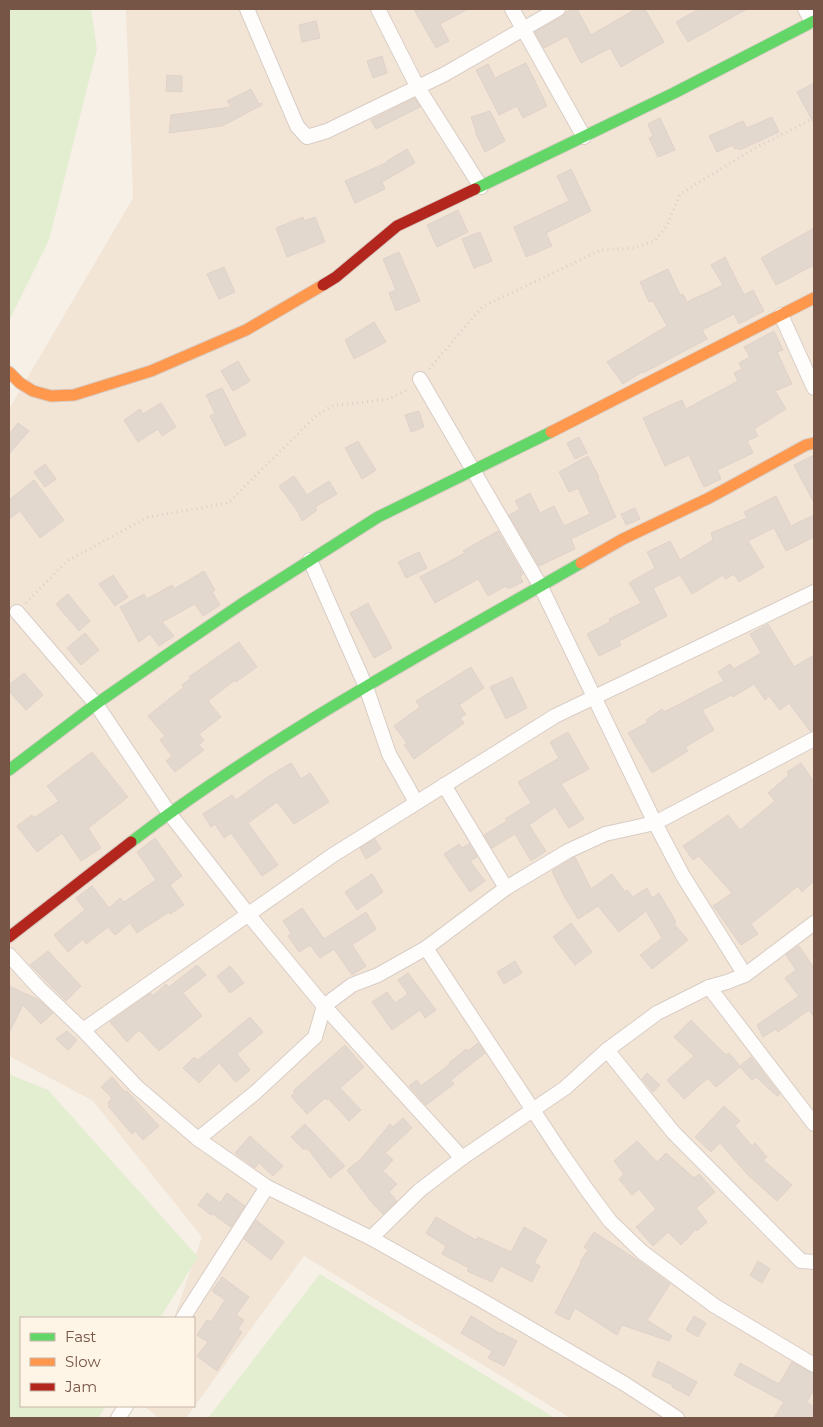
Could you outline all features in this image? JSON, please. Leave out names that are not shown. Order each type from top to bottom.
[{"type":"street","points":[[247,9],[297,126],[307,137],[327,132],[444,74],[558,9]]},
{"type":"street","points":[[378,9],[417,86],[481,187]]},
{"type":"street","points":[[512,9],[584,137]]},
{"type":"street","points":[[9,372],[20,383],[33,391],[51,396],[74,395],[151,371],[246,330],[336,277],[397,226],[674,93],[813,22],[805,9]]},
{"type":"street","points":[[9,770],[96,704],[243,603],[378,517],[594,411],[814,298]]},
{"type":"street","points":[[781,315],[814,388]]},
{"type":"street","points":[[420,379],[541,587],[655,823],[683,876],[745,975]]},
{"type":"street","points":[[9,937],[169,813],[255,755],[366,687],[623,539],[709,498],[806,445],[814,443]]},
{"type":"street","points":[[310,560],[366,687],[389,754],[416,802]]},
{"type":"street","points":[[83,1030],[333,855],[555,716],[814,592]]},
{"type":"street","points":[[18,612],[96,704],[169,813],[248,914],[324,1006],[462,1158]]},
{"type":"street","points":[[198,1139],[256,1092],[315,1037],[324,1006],[352,985],[378,975],[426,948],[506,888],[568,852],[605,834],[655,823],[814,739]]},
{"type":"street","points":[[444,785],[506,888]]},
{"type":"street","points":[[371,1238],[420,1190],[462,1158],[565,1088],[607,1050],[657,1013],[709,987],[745,975],[814,923]]},
{"type":"street","points":[[426,948],[533,1110],[610,1221],[642,1252],[715,1306],[814,1366]]},
{"type":"street","points":[[9,955],[137,1087],[198,1139],[267,1187],[371,1238],[483,1301],[617,1379],[677,1418]]},
{"type":"street","points":[[709,987],[814,1124]]},
{"type":"street","points":[[607,1050],[673,1132],[801,1261],[814,1262]]},
{"type":"street","points":[[184,1317],[267,1187]]},
{"type":"street","points":[[118,1418],[125,1407]]},
{"type":"shaded area","points":[[126,9],[814,9],[814,1418],[570,1418],[304,1256],[195,1406],[195,1317],[174,1317],[202,1237],[93,1101],[9,1056],[9,409],[133,198]]},
{"type":"shaded area","points":[[145,1407],[194,1407],[186,1418],[159,1418]]},
{"type":"green space","points":[[9,9],[91,9],[97,49],[49,240],[9,321]]},
{"type":"green space","points":[[9,1074],[48,1090],[198,1257],[161,1317],[20,1317],[20,1407],[105,1407],[98,1418],[9,1418]]},
{"type":"green space","points":[[320,1274],[555,1418],[208,1418]]},
{"type":"building","points":[[414,9],[468,9],[440,24],[449,41],[436,48]]},
{"type":"building","points":[[570,9],[577,9],[591,35],[636,9],[645,9],[664,42],[621,67],[610,48],[581,63],[567,36],[544,48],[535,32],[562,17]]},
{"type":"building","points":[[699,9],[747,9],[688,42],[676,22]]},
{"type":"building","points":[[316,21],[320,38],[302,42],[299,25]]},
{"type":"building","points":[[382,56],[387,73],[373,78],[367,61]]},
{"type":"building","points":[[526,63],[547,106],[523,118],[517,106],[499,115],[476,70],[488,64],[495,78]]},
{"type":"building","points":[[167,75],[182,76],[182,92],[166,91]]},
{"type":"building","points":[[814,83],[814,124],[797,92]]},
{"type":"building","points":[[251,89],[259,104],[262,103],[262,105],[222,126],[169,133],[171,115],[231,107],[227,101]]},
{"type":"building","points":[[415,98],[420,107],[376,129],[371,120]]},
{"type":"building","points":[[490,111],[505,141],[485,152],[475,132],[471,117]]},
{"type":"building","points":[[772,117],[779,132],[740,150],[739,148],[735,149],[733,145],[717,152],[709,136],[743,121],[747,128]]},
{"type":"building","points":[[660,118],[675,150],[658,157],[649,138],[653,136],[648,124]]},
{"type":"building","points":[[407,149],[415,163],[382,182],[385,189],[355,203],[345,181],[388,162]]},
{"type":"building","points":[[571,169],[591,211],[546,233],[552,246],[526,257],[514,227],[569,201],[557,176]]},
{"type":"building","points":[[458,210],[468,232],[437,247],[427,225]]},
{"type":"building","points":[[303,217],[304,221],[315,217],[325,242],[287,257],[276,228]]},
{"type":"building","points":[[814,228],[814,265],[776,285],[761,258]]},
{"type":"building","points":[[480,232],[492,261],[474,268],[462,239]]},
{"type":"building","points":[[399,252],[420,301],[396,311],[389,293],[396,290],[383,259]]},
{"type":"building","points":[[725,257],[744,295],[753,290],[764,311],[739,324],[734,314],[702,330],[707,339],[642,372],[623,384],[607,362],[667,326],[653,301],[649,302],[640,282],[668,269],[680,295],[683,294],[687,302],[723,285],[711,265]]},
{"type":"building","points":[[224,267],[235,292],[219,299],[207,274]]},
{"type":"building","points":[[374,322],[386,342],[354,359],[345,340]]},
{"type":"building","points":[[774,331],[783,350],[777,352],[792,384],[775,391],[786,409],[754,429],[758,436],[747,441],[753,453],[717,470],[721,479],[704,487],[689,455],[665,466],[643,418],[682,400],[686,409],[738,381],[734,373],[742,369],[739,363],[750,357],[744,347]]},
{"type":"building","points":[[238,361],[250,381],[233,391],[221,371]]},
{"type":"building","points":[[222,388],[246,435],[225,446],[210,416],[215,413],[206,395]]},
{"type":"building","points":[[161,403],[176,427],[162,436],[158,429],[138,442],[124,420],[140,409],[143,414]]},
{"type":"building","points":[[419,411],[424,427],[411,432],[405,415]]},
{"type":"building","points":[[18,423],[29,431],[9,454],[9,434]]},
{"type":"building","points":[[579,437],[587,453],[575,459],[567,443]]},
{"type":"building","points":[[358,441],[376,470],[362,479],[345,448]]},
{"type":"building","points":[[814,455],[814,503],[794,465]]},
{"type":"building","points":[[588,456],[616,517],[571,539],[575,549],[539,566],[509,515],[520,509],[515,501],[530,493],[540,513],[554,506],[564,526],[590,514],[578,488],[569,492],[559,472]]},
{"type":"building","points":[[45,464],[56,479],[45,487],[34,472]]},
{"type":"building","points":[[294,476],[307,495],[329,481],[337,494],[315,507],[317,510],[302,521],[298,512],[279,486]]},
{"type":"building","points":[[34,480],[64,520],[40,538],[20,511],[9,519],[9,500]]},
{"type":"building","points":[[776,496],[791,526],[814,515],[814,537],[786,551],[774,528],[748,541],[764,567],[739,582],[734,574],[725,579],[723,575],[692,594],[680,575],[653,588],[667,616],[619,641],[621,645],[599,656],[587,634],[610,622],[609,619],[641,603],[629,583],[655,568],[647,552],[670,541],[680,560],[713,540],[711,533],[747,518],[744,512]]},
{"type":"building","points":[[635,508],[640,519],[626,525],[621,514]]},
{"type":"building","points":[[498,531],[523,574],[520,576],[523,582],[508,589],[506,586],[488,596],[478,579],[435,603],[420,577],[465,553],[463,551]]},
{"type":"building","points":[[419,552],[427,568],[406,578],[398,562]]},
{"type":"building","points":[[204,571],[215,590],[212,592],[220,605],[203,616],[195,604],[162,622],[174,636],[159,646],[150,634],[139,642],[120,607],[144,594],[147,599],[172,585],[174,589]]},
{"type":"building","points":[[113,575],[128,597],[115,606],[99,584]]},
{"type":"building","points":[[68,594],[90,621],[79,631],[56,604]]},
{"type":"building","points":[[368,603],[392,648],[374,658],[350,613]]},
{"type":"building","points":[[768,624],[794,667],[814,655],[814,730],[810,731],[789,703],[780,710],[769,696],[765,700],[754,684],[733,697],[732,695],[702,710],[714,730],[685,747],[688,751],[652,773],[628,733],[648,722],[646,720],[662,709],[664,712],[724,681],[718,672],[730,664],[734,669],[761,653],[750,634]]},
{"type":"building","points":[[85,633],[99,650],[81,665],[67,648]]},
{"type":"building","points":[[239,642],[257,667],[236,682],[235,680],[208,701],[221,717],[199,734],[204,740],[199,745],[204,750],[175,772],[166,761],[172,756],[160,740],[165,736],[148,716],[184,687],[182,685],[191,678],[189,677]]},
{"type":"building","points":[[471,667],[484,688],[459,705],[466,714],[460,718],[464,723],[414,759],[404,745],[407,743],[394,726],[420,707],[416,701]]},
{"type":"building","points":[[24,673],[43,695],[26,710],[9,691],[9,685]]},
{"type":"building","points":[[512,677],[527,708],[506,719],[490,687]]},
{"type":"building","points":[[568,732],[589,769],[561,784],[584,819],[569,828],[555,807],[529,825],[546,851],[531,861],[515,834],[492,848],[484,835],[531,803],[518,782],[559,758],[550,742]]},
{"type":"building","points":[[92,752],[128,797],[88,828],[101,848],[81,861],[62,833],[37,852],[17,826],[32,815],[34,818],[59,801],[47,786]]},
{"type":"building","points":[[291,763],[301,779],[310,773],[329,802],[294,824],[277,802],[248,823],[278,865],[262,876],[231,833],[224,838],[215,824],[211,827],[203,814],[232,795],[236,800]]},
{"type":"building","points":[[801,763],[814,782],[814,881],[802,892],[798,886],[751,924],[758,934],[741,945],[713,906],[732,893],[699,856],[693,860],[683,846],[728,815],[740,830],[775,801],[768,793],[789,775],[787,772]]},
{"type":"building","points":[[155,838],[182,876],[170,885],[184,905],[170,914],[169,912],[137,933],[130,923],[115,935],[108,927],[86,944],[83,939],[68,952],[54,935],[85,910],[76,898],[92,886],[109,908],[120,898],[124,902],[156,880],[137,852]]},
{"type":"building","points":[[375,839],[381,849],[366,859],[360,848]]},
{"type":"building","points":[[459,844],[462,848],[469,844],[477,857],[470,861],[485,881],[470,892],[444,854]]},
{"type":"building","points":[[575,857],[591,889],[612,874],[625,892],[627,890],[633,897],[647,888],[652,898],[659,893],[676,922],[674,924],[688,940],[652,969],[640,955],[662,938],[646,911],[619,932],[598,906],[578,919],[552,871]]},
{"type":"building","points":[[372,874],[383,892],[357,910],[345,892]]},
{"type":"building","points":[[302,908],[324,939],[366,912],[376,929],[352,945],[366,966],[352,975],[334,949],[320,958],[310,945],[299,952],[288,936],[291,933],[283,921]]},
{"type":"building","points":[[571,923],[592,952],[575,965],[553,937]]},
{"type":"building","points":[[799,946],[814,968],[814,1017],[809,1010],[778,1032],[776,1029],[763,1037],[757,1025],[799,996],[785,978],[796,970],[786,955]]},
{"type":"building","points":[[48,951],[81,986],[66,1001],[30,965]]},
{"type":"building","points":[[515,961],[522,973],[504,984],[497,972]]},
{"type":"building","points":[[197,965],[206,975],[183,993],[202,1016],[159,1051],[139,1030],[127,1042],[110,1022],[151,993],[153,996],[166,984],[169,987]]},
{"type":"building","points":[[230,966],[244,983],[230,993],[217,976]]},
{"type":"building","points":[[408,973],[436,1010],[425,1018],[420,1010],[392,1030],[372,1002],[387,992],[395,1003],[408,994],[398,980]]},
{"type":"building","points":[[9,986],[39,1000],[53,1013],[41,1024],[23,1005],[9,1033]]},
{"type":"building","points":[[250,1017],[263,1032],[237,1054],[250,1070],[236,1082],[219,1063],[199,1083],[183,1068],[194,1057],[198,1060]]},
{"type":"building","points":[[691,1020],[726,1055],[729,1053],[740,1066],[751,1057],[780,1094],[777,1096],[756,1077],[752,1080],[740,1067],[716,1087],[708,1078],[684,1099],[667,1080],[694,1056],[674,1037]]},
{"type":"building","points":[[67,1031],[77,1040],[68,1050],[56,1039]]},
{"type":"building","points":[[478,1043],[485,1053],[451,1080],[454,1084],[426,1105],[409,1086],[417,1080],[421,1086],[466,1049],[468,1051]]},
{"type":"building","points":[[345,1045],[364,1067],[340,1088],[361,1110],[349,1121],[328,1098],[327,1100],[325,1098],[307,1114],[291,1096],[295,1093],[293,1091]]},
{"type":"building","points":[[647,1073],[660,1085],[653,1092],[642,1079]]},
{"type":"building","points":[[112,1077],[159,1126],[143,1140],[135,1131],[132,1134],[108,1106],[112,1098],[101,1087]]},
{"type":"building","points":[[724,1106],[740,1121],[735,1126],[752,1146],[755,1143],[767,1157],[763,1160],[792,1185],[777,1201],[748,1175],[720,1143],[711,1152],[695,1137]]},
{"type":"building","points":[[403,1118],[412,1128],[385,1153],[393,1160],[383,1171],[397,1184],[389,1192],[397,1201],[383,1214],[347,1170],[361,1159],[390,1124],[393,1127]]},
{"type":"building","points":[[305,1124],[345,1166],[330,1178],[308,1149],[303,1149],[291,1137]]},
{"type":"building","points":[[250,1136],[283,1166],[273,1176],[259,1163],[255,1168],[235,1153]]},
{"type":"building","points":[[637,1141],[657,1162],[666,1153],[694,1178],[699,1174],[715,1192],[696,1208],[707,1222],[697,1231],[696,1229],[681,1245],[668,1232],[653,1246],[636,1227],[656,1209],[639,1189],[632,1195],[619,1179],[624,1174],[614,1161]]},
{"type":"building","points":[[207,1193],[220,1203],[227,1193],[245,1206],[231,1227],[198,1205]]},
{"type":"building","points":[[436,1217],[476,1240],[478,1237],[511,1252],[524,1227],[547,1240],[534,1263],[540,1266],[532,1282],[501,1266],[492,1282],[467,1271],[469,1268],[442,1254],[446,1246],[426,1233]]},
{"type":"building","points":[[256,1220],[284,1242],[271,1260],[244,1239]]},
{"type":"building","points":[[594,1232],[670,1284],[647,1320],[672,1336],[669,1341],[622,1325],[617,1335],[575,1308],[569,1320],[555,1313],[580,1262],[588,1250],[584,1247]]},
{"type":"building","points":[[758,1261],[770,1269],[762,1283],[750,1275]]},
{"type":"building","points":[[222,1277],[249,1297],[236,1315],[244,1320],[238,1329],[242,1332],[217,1371],[197,1356],[208,1342],[197,1335],[207,1320],[211,1322],[225,1300],[212,1291]]},
{"type":"building","points":[[471,1316],[517,1341],[504,1366],[488,1358],[492,1351],[461,1333]]},
{"type":"building","points":[[694,1316],[706,1323],[698,1337],[686,1330]]},
{"type":"building","points":[[658,1361],[697,1382],[689,1396],[672,1387],[673,1385],[652,1376]]},
{"type":"building","points":[[792,1362],[814,1374],[814,1389],[807,1402],[814,1407],[814,1418],[774,1418],[784,1402],[734,1375],[740,1363],[779,1384]]},
{"type":"traffic: fast","points":[[475,189],[674,93],[814,21]]},
{"type":"traffic: fast","points":[[9,770],[96,704],[165,656],[243,603],[378,517],[551,432]]},
{"type":"traffic: fast","points":[[131,842],[239,766],[351,695],[581,563]]},
{"type":"traffic: slow","points":[[9,372],[20,383],[33,391],[51,396],[74,395],[151,371],[246,330],[323,285]]},
{"type":"traffic: slow","points":[[551,432],[814,298]]},
{"type":"traffic: slow","points":[[581,563],[623,539],[709,498],[806,445],[814,443]]},
{"type":"traffic: jam","points":[[323,285],[336,277],[397,226],[475,189]]},
{"type":"traffic: jam","points":[[9,937],[131,842]]}]
